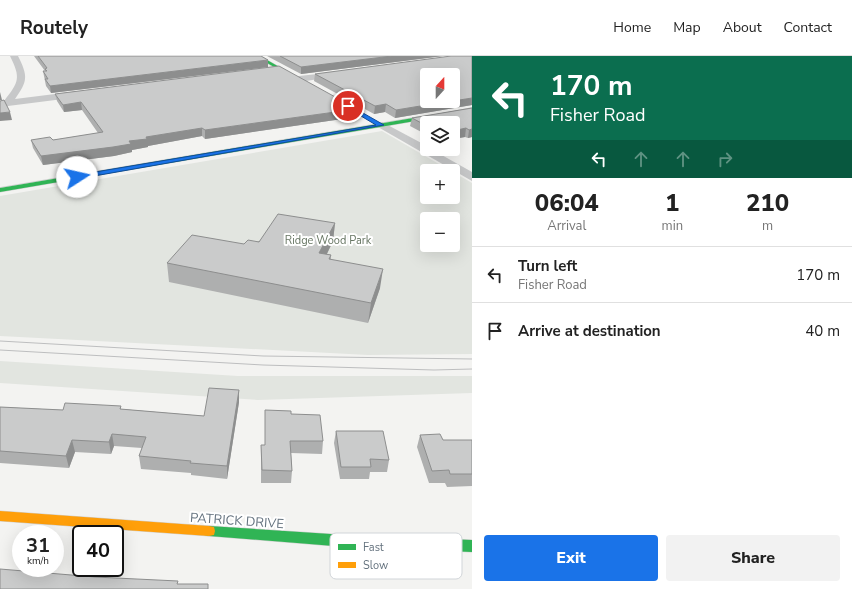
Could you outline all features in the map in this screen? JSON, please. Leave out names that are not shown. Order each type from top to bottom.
[{"type":"street","points":[[4,103],[18,89],[23,78],[22,71],[14,56]]},
{"type":"street","points":[[257,56],[311,86]]},
{"type":"street","points":[[265,70],[280,69]]},
{"type":"street","points":[[299,79],[346,73]]},
{"type":"street","points":[[4,103],[85,93]]},
{"type":"street","points":[[0,190],[472,110]]},
{"type":"street","points":[[366,117],[472,177]]},
{"type":"street","name":"PATRICK DRIVE","points":[[0,516],[330,540]]},
{"type":"street","name":"PATRICK DRIVE","points":[[462,546],[472,546]]},
{"type":"green space","name":"Ridge Wood Park","points":[[382,131],[420,153],[420,156],[425,156],[439,164],[420,164],[420,204],[460,204],[460,176],[472,183],[472,354],[368,355],[0,336],[0,196]]},
{"type":"green space","points":[[0,361],[238,376],[472,376],[472,393],[258,400],[0,383]]},
{"type":"building","points":[[38,56],[261,56],[268,60],[50,86],[45,79],[48,79],[43,71],[47,71],[45,69],[47,68]]},
{"type":"building","points":[[280,56],[392,56],[301,67]]},
{"type":"building","points":[[451,56],[472,56],[472,98],[460,100],[460,68],[420,68],[420,106],[396,110],[386,104],[375,106],[315,74]]},
{"type":"building","points":[[279,66],[357,109],[205,130],[202,128],[129,141],[131,144],[41,156],[31,140],[50,137],[53,140],[103,132],[81,102],[63,105],[55,94]]},
{"type":"building","points":[[4,100],[10,112],[0,113],[0,101]]},
{"type":"building","points":[[472,108],[472,129],[460,129],[460,116],[424,116]]},
{"type":"building","points":[[420,117],[420,122],[412,118]]},
{"type":"building","points":[[278,214],[335,223],[319,253],[331,255],[329,259],[383,269],[371,303],[167,263],[192,235],[244,244],[248,240],[259,242]]},
{"type":"building","points":[[209,388],[239,390],[227,466],[139,456],[146,437],[112,434],[109,442],[72,440],[66,456],[0,451],[0,407],[63,410],[65,403],[121,406],[120,409],[204,416]]},
{"type":"building","points":[[265,410],[291,411],[291,414],[320,415],[323,441],[290,441],[292,471],[262,470],[261,445],[265,445]]},
{"type":"building","points":[[336,431],[383,431],[389,460],[370,459],[371,467],[341,467]]},
{"type":"building","points":[[440,434],[443,440],[472,440],[472,474],[450,474],[449,470],[432,471],[420,435]]},
{"type":"building","points":[[0,569],[12,570],[12,577],[64,577],[64,574],[72,575],[72,577],[178,581],[177,584],[208,584],[208,589],[0,589]]},
{"type":"tram line","points":[[0,341],[263,356],[472,359]]},
{"type":"tram line","points":[[0,350],[263,365],[434,370],[472,369]]},
{"type":"traffic: fast","points":[[257,56],[302,81]]},
{"type":"traffic: fast","points":[[0,190],[419,119]]},
{"type":"traffic: fast","points":[[209,531],[330,540]]},
{"type":"traffic: fast","points":[[462,546],[472,546]]},
{"type":"traffic: slow","points":[[419,119],[472,110]]},
{"type":"traffic: slow","points":[[0,516],[209,531]]},
{"type":"route","points":[[77,177],[382,125],[348,106]]}]
